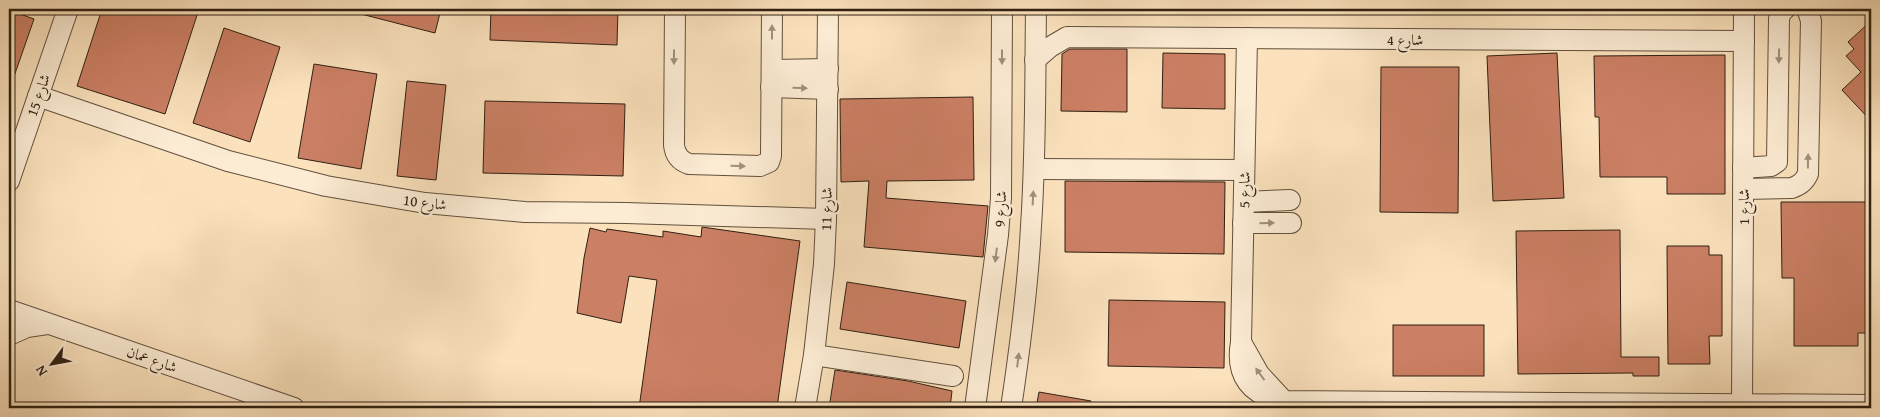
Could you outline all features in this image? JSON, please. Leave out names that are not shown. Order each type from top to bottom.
[{"type":"street","name":"شارع 15","points":[[9,181],[68,9]]},
{"type":"street","points":[[674,9],[674,150],[680,159],[689,164],[760,166],[766,164],[771,156],[772,9]]},
{"type":"street","name":"شارع 11","points":[[805,408],[814,355],[824,264],[828,9]]},
{"type":"street","name":"شارع 9","points":[[975,408],[997,243],[1001,198],[1002,9]]},
{"type":"street","points":[[1035,60],[1050,47],[1067,37],[1049,25],[1036,9]]},
{"type":"street","points":[[1011,408],[1026,294],[1034,169],[1036,9]]},
{"type":"street","name":"شارع 1","points":[[1742,405],[1744,9]]},
{"type":"street","points":[[1777,188],[1779,19],[1784,9]]},
{"type":"street","points":[[1743,188],[1799,186],[1805,181],[1808,174],[1811,21],[1806,9]]},
{"type":"street","name":"شارع 4","points":[[1067,37],[1744,41]]},
{"type":"street","name":"شارع 5","points":[[1247,38],[1241,342],[1239,356],[1241,370],[1248,383],[1258,393],[1270,399],[1284,401],[1554,406],[1871,405]]},
{"type":"street","points":[[772,79],[828,79]]},
{"type":"street","name":"شارع 10","points":[[38,96],[228,161],[326,186],[425,203],[525,212],[826,219]]},
{"type":"street","points":[[1743,168],[1776,164]]},
{"type":"street","points":[[1034,169],[1244,170]]},
{"type":"street","points":[[1244,202],[1290,200]]},
{"type":"street","points":[[1243,223],[1291,223]]},
{"type":"street","name":"شارع عمان","points":[[9,310],[294,408]]},
{"type":"street","points":[[9,335],[27,326],[49,324]]},
{"type":"street","points":[[814,355],[953,376]]},
{"type":"building","points":[[102,9],[199,9],[165,114],[77,86]]},
{"type":"building","points":[[361,9],[441,9],[435,33],[361,14]]},
{"type":"building","points":[[491,9],[618,9],[617,45],[490,40]]},
{"type":"building","points":[[9,10],[34,19],[11,85],[9,84]]},
{"type":"building","points":[[1871,21],[1871,121],[1842,90],[1861,72],[1846,56],[1854,49],[1848,42]]},
{"type":"building","points":[[224,28],[280,47],[250,142],[193,123]]},
{"type":"building","points":[[1070,49],[1127,49],[1127,112],[1061,111],[1062,54]]},
{"type":"building","points":[[1163,53],[1225,54],[1225,109],[1162,108]]},
{"type":"building","points":[[1557,53],[1564,198],[1493,201],[1487,56]]},
{"type":"building","points":[[1725,55],[1725,194],[1667,194],[1667,177],[1600,177],[1599,117],[1595,117],[1594,56]]},
{"type":"building","points":[[314,64],[377,74],[361,169],[298,158]]},
{"type":"building","points":[[1381,67],[1459,67],[1458,213],[1380,212]]},
{"type":"building","points":[[407,81],[446,85],[436,180],[397,176]]},
{"type":"building","points":[[973,97],[974,180],[887,181],[886,198],[988,206],[983,257],[864,247],[869,181],[841,182],[840,99]]},
{"type":"building","points":[[485,101],[625,104],[623,176],[483,173]]},
{"type":"building","points":[[1065,181],[1225,182],[1224,254],[1065,252]]},
{"type":"building","points":[[1781,202],[1871,202],[1871,333],[1858,333],[1858,346],[1794,346],[1794,278],[1782,278]]},
{"type":"building","points":[[702,227],[800,241],[777,408],[639,408],[657,280],[629,276],[621,323],[577,313],[590,228],[606,232],[607,229],[663,237],[663,231],[701,237]]},
{"type":"building","points":[[1620,230],[1621,357],[1659,357],[1659,376],[1633,376],[1633,373],[1518,374],[1516,231]]},
{"type":"building","points":[[1667,246],[1709,246],[1709,255],[1722,255],[1722,336],[1709,336],[1710,364],[1668,364]]},
{"type":"building","points":[[847,282],[966,301],[959,348],[840,329]]},
{"type":"building","points":[[1109,300],[1225,302],[1224,368],[1108,366]]},
{"type":"building","points":[[1393,325],[1484,325],[1484,376],[1393,376]]},
{"type":"building","points":[[835,370],[908,381],[952,391],[950,408],[829,408]]},
{"type":"building","points":[[1039,392],[1091,401],[1090,408],[1036,408]]}]
